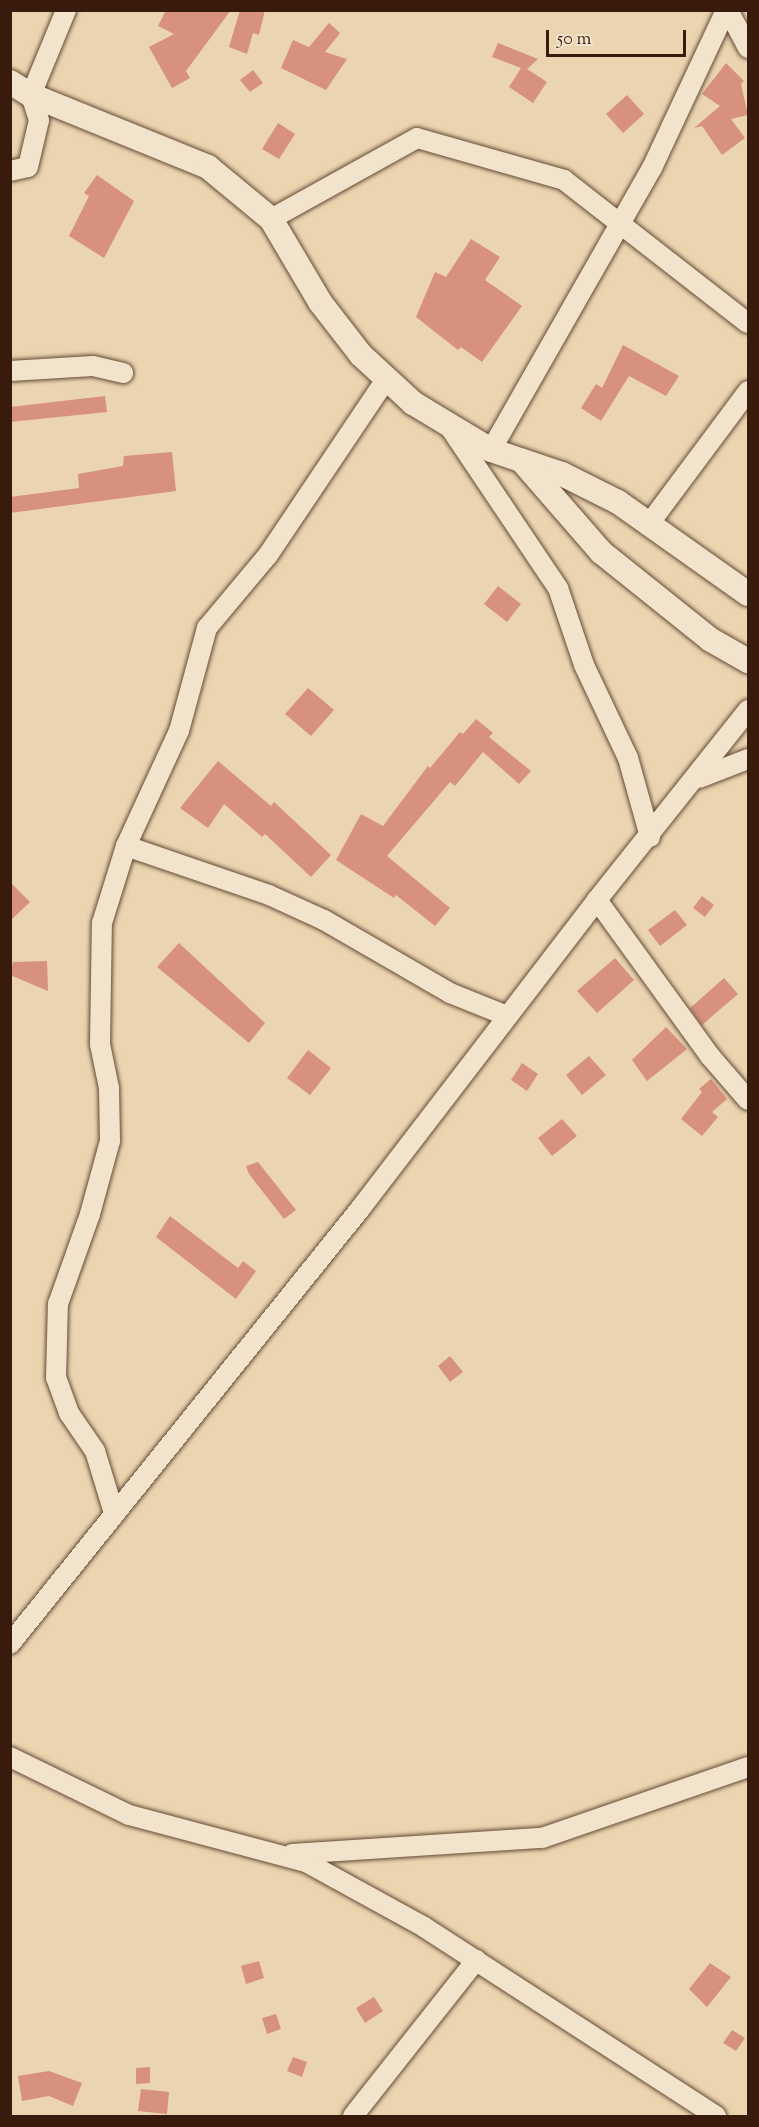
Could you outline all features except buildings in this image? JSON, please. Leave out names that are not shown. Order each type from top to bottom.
[{"type":"street","points":[[10,171],[28,166],[39,120],[31,95],[66,10]]},
{"type":"street","points":[[727,10],[748,48]]},
{"type":"street","points":[[491,450],[652,168],[727,10]]},
{"type":"street","points":[[10,82],[31,95],[208,167],[271,219],[320,302],[361,355],[414,403],[451,429],[491,450],[562,474],[618,502],[748,594]]},
{"type":"street","points":[[271,219],[417,138],[564,180],[748,323]]},
{"type":"street","points":[[10,371],[93,366],[123,374]]},
{"type":"street","points":[[114,1513],[95,1451],[69,1413],[56,1378],[58,1304],[90,1214],[110,1141],[109,1089],[100,1044],[102,923],[126,846],[179,731],[207,628],[268,555],[387,378]]},
{"type":"street","points":[[649,524],[748,391]]},
{"type":"street","points":[[451,429],[558,588],[584,665],[628,758],[651,837]]},
{"type":"street","points":[[520,460],[601,552],[711,640],[748,661]]},
{"type":"street","points":[[10,1644],[360,1209],[597,900],[651,837],[748,710]]},
{"type":"street","points":[[694,780],[748,759]]},
{"type":"street","points":[[126,846],[269,896],[324,920],[450,993],[507,1016]]},
{"type":"street","points":[[597,900],[710,1056],[748,1100]]},
{"type":"street","points":[[10,1757],[129,1815],[306,1862],[424,1926],[717,2116]]},
{"type":"street","points":[[280,1855],[542,1838],[748,1767]]},
{"type":"street","points":[[354,2116],[476,1960]]}]
